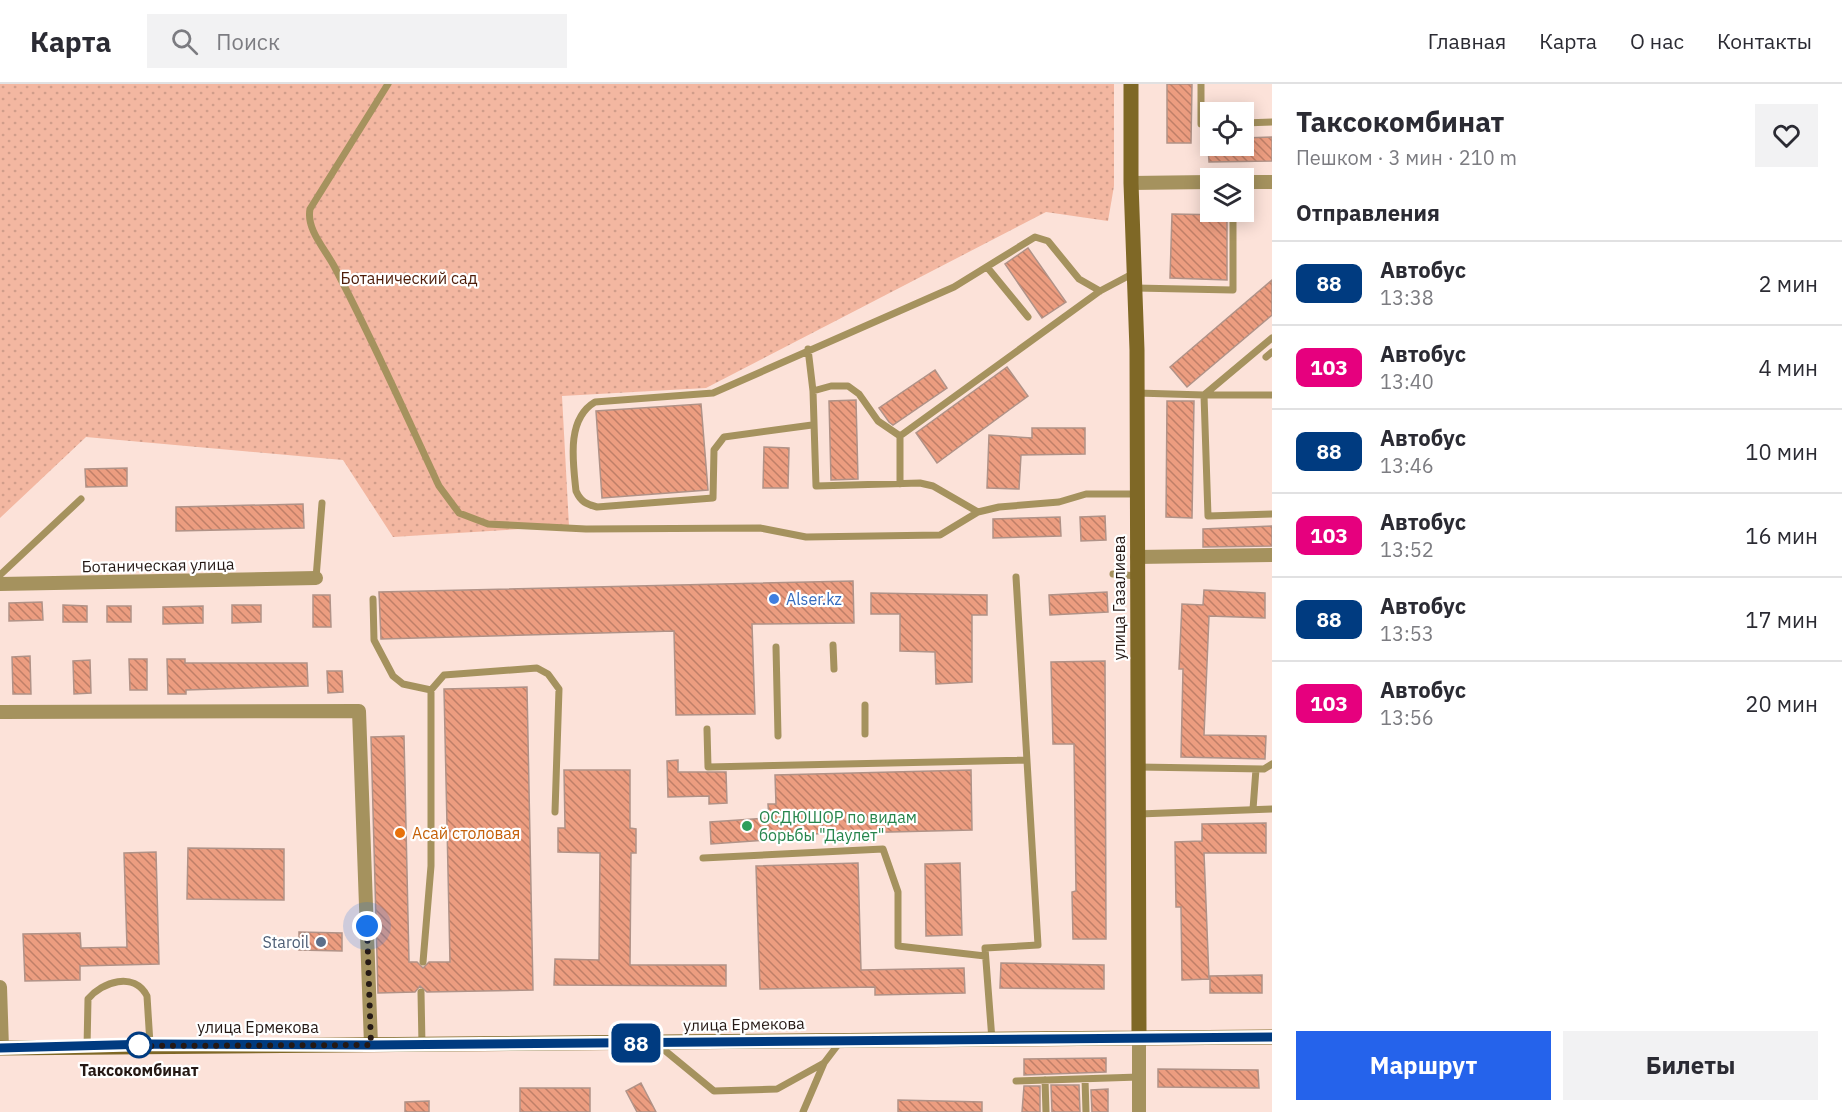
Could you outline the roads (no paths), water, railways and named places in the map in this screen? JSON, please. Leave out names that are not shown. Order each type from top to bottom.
[{"type":"main road","name":"улица Газалиева","points":[[1131,84],[1131,183],[1137,393],[1138,1038]]},
{"type":"main road","name":"улица Ермекова","points":[[1,1048],[87,1048],[150,1044],[422,1045],[1272,1037]]},
{"type":"street","points":[[1131,183],[1200,182]]},
{"type":"street","points":[[1254,182],[1272,182]]},
{"type":"street","points":[[1137,557],[1272,555]]},
{"type":"street","name":"Ботаническая улица","points":[[0,584],[316,578]]},
{"type":"street","points":[[0,712],[359,711],[371,1045]]},
{"type":"street","points":[[0,987],[1,1048]]},
{"type":"street","name":"улица Газалиева","points":[[1138,1038],[1139,1112]]},
{"type":"lane","points":[[388,84],[310,209],[308,217],[313,231],[347,290],[440,486],[459,513],[488,524],[586,529],[760,528],[806,537],[940,535],[978,512],[999,507],[1059,502],[1086,494],[1137,494]]},
{"type":"lane","points":[[1201,84],[1201,102]]},
{"type":"lane","points":[[1254,123],[1272,122]]},
{"type":"lane","points":[[900,436],[1100,291],[1134,280],[1233,290],[1233,222]]},
{"type":"lane","points":[[812,424],[724,437],[714,450],[713,498],[597,507],[580,500],[576,491],[576,423],[587,406],[595,402],[713,393],[808,349],[954,287],[1027,240],[1042,237],[1079,279],[1100,291]]},
{"type":"lane","points":[[987,267],[1028,317]]},
{"type":"lane","points":[[1204,396],[1272,338]]},
{"type":"lane","points":[[808,349],[813,391],[812,424],[816,486],[920,483],[933,486],[978,512]]},
{"type":"lane","points":[[813,391],[831,386],[848,386],[859,394],[878,421],[900,436]]},
{"type":"lane","points":[[1137,393],[1204,396],[1272,395]]},
{"type":"lane","points":[[1204,396],[1208,516],[1272,514]]},
{"type":"lane","points":[[900,436],[900,484]]},
{"type":"lane","points":[[0,575],[81,499]]},
{"type":"lane","points":[[316,578],[322,503]]},
{"type":"lane","points":[[1272,555],[1272,565]]},
{"type":"lane","points":[[1113,574],[1137,576]]},
{"type":"lane","points":[[992,1040],[985,948],[1038,945],[1016,577]]},
{"type":"lane","points":[[373,599],[374,640],[393,676],[403,684],[431,690]]},
{"type":"lane","points":[[833,645],[834,669]]},
{"type":"lane","points":[[776,647],[778,736]]},
{"type":"lane","points":[[423,962],[431,866],[431,690],[444,675],[537,668],[548,674],[558,689],[555,812]]},
{"type":"lane","points":[[865,705],[865,734]]},
{"type":"lane","points":[[707,729],[708,767],[1027,760]]},
{"type":"lane","points":[[1138,767],[1264,769],[1272,764]]},
{"type":"lane","points":[[1253,809],[1256,769]]},
{"type":"lane","points":[[1139,814],[1272,809]]},
{"type":"lane","points":[[703,858],[883,849],[898,892],[898,946],[985,956]]},
{"type":"lane","points":[[87,1048],[88,999],[105,984],[124,980],[144,989],[147,996],[150,1044]]},
{"type":"lane","points":[[421,992],[422,1045]]},
{"type":"lane","points":[[803,1112],[824,1063],[842,1041]]},
{"type":"lane","points":[[655,1043],[714,1091],[777,1089],[824,1063]]},
{"type":"lane","points":[[1016,1081],[1139,1077]]},
{"type":"lane","points":[[1085,1079],[1086,1112]]},
{"type":"lane","points":[[1046,1080],[1046,1112]]},
{"type":"place","name":"Alser.kz","points":[[774,599]]},
{"type":"place","name":"ОСДЮШОР по видам борьбы \"Даулет\"","points":[[747,826]]},
{"type":"place","name":"Асай столовая","points":[[400,833]]},
{"type":"place","name":"Staroil","points":[[321,942]]},
{"type":"place","name":"Таксокомбинат","points":[[139,1045]]},
{"type":"park label","name":"Ботанический сад","points":[[409,278]]}]
